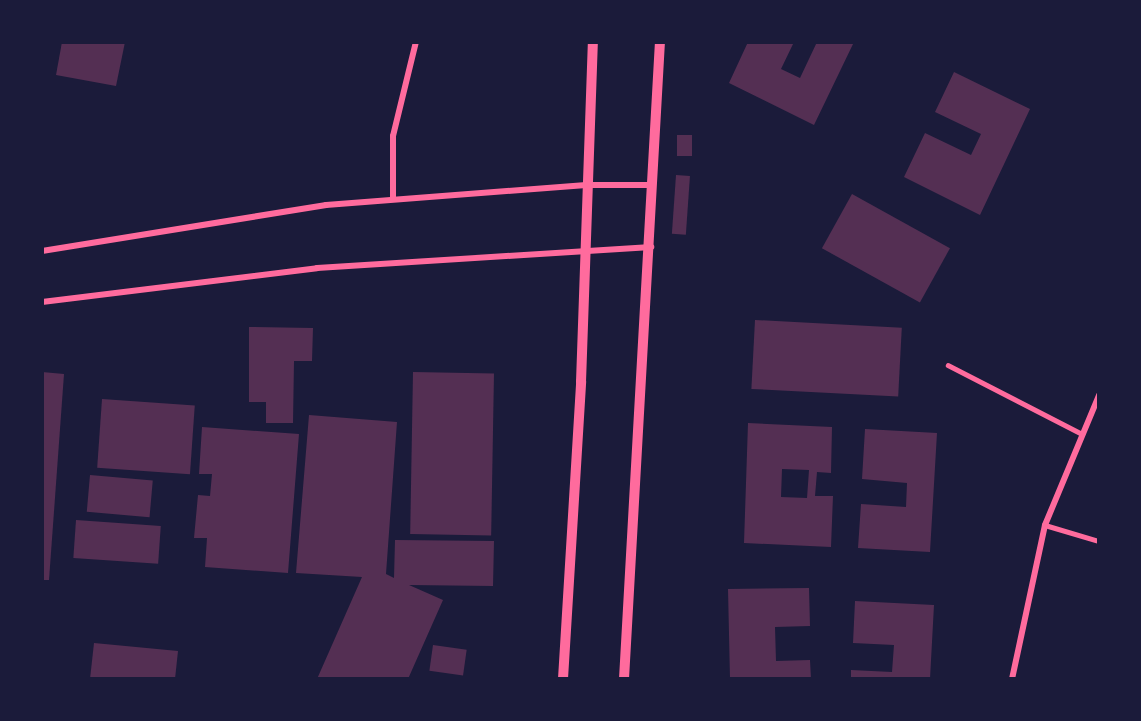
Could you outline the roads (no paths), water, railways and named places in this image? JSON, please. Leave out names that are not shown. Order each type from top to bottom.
[{"type":"street","points":[[393,199],[393,136],[416,42]]},
{"type":"street","points":[[563,679],[581,382],[586,185],[593,42]]},
{"type":"street","points":[[624,679],[651,247],[660,42]]},
{"type":"street","points":[[42,251],[326,205],[586,185],[653,185]]},
{"type":"street","points":[[42,302],[317,268],[651,247]]},
{"type":"street","points":[[1012,679],[1045,525],[1099,395]]},
{"type":"lane","points":[[948,365],[1082,434]]},
{"type":"lane","points":[[1045,525],[1099,541]]}]
